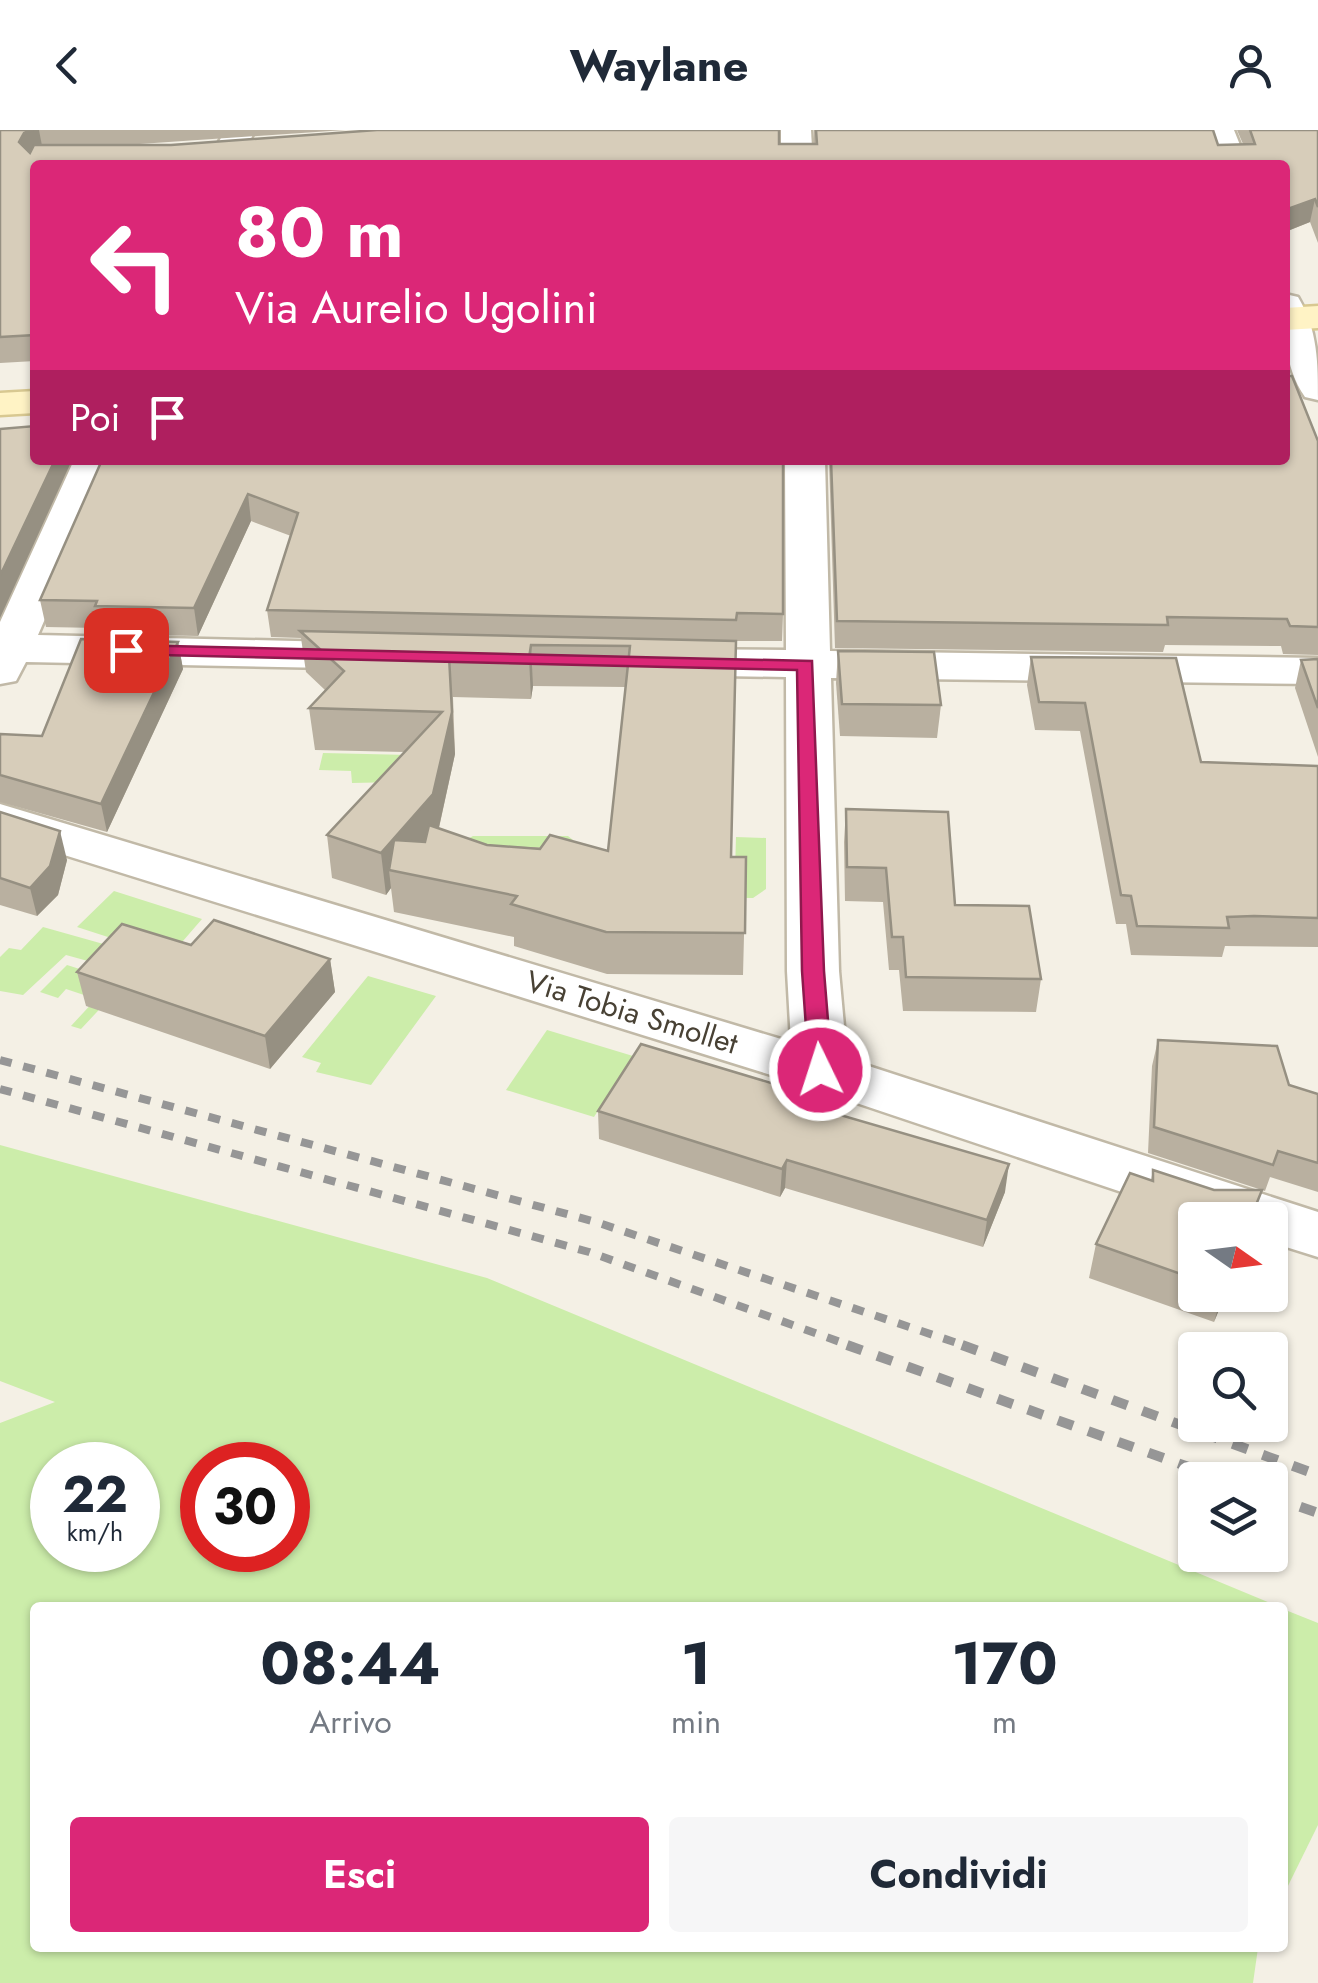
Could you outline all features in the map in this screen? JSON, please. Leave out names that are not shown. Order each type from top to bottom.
[{"type":"main road","points":[[0,404],[30,402]]},
{"type":"street","points":[[796,130],[797,160]]},
{"type":"street","points":[[1219,130],[1230,160]]},
{"type":"street","points":[[192,155],[231,149],[267,150]]},
{"type":"street","points":[[1294,315],[1318,390]]},
{"type":"street","points":[[92,465],[4,656],[424,657]]},
{"type":"street","points":[[805,465],[813,971],[820,1070]]},
{"type":"street","points":[[620,661],[1318,670]]},
{"type":"street","name":"Via Tobia Smollet","points":[[0,818],[820,1070],[1318,1235]]},
{"type":"green space","points":[[323,753],[410,755],[398,782],[352,783],[351,771],[319,770]]},
{"type":"green space","points":[[473,836],[568,836],[573,840],[570,869],[735,871],[736,837],[766,838],[766,889],[753,898],[628,897],[456,845]]},
{"type":"green space","points":[[114,891],[202,919],[163,964],[106,966],[66,955],[23,995],[0,991],[0,957],[9,948],[21,950],[43,927],[107,945],[111,938],[77,927]]},
{"type":"green space","points":[[67,965],[124,983],[81,1029],[71,1026],[96,999],[66,989],[58,998],[40,992]]},
{"type":"green space","points":[[368,976],[436,996],[371,1085],[316,1072],[321,1063],[302,1057]]},
{"type":"green space","points":[[547,1030],[633,1056],[594,1117],[506,1090]]},
{"type":"green space","points":[[0,1145],[487,1278],[1178,1565],[1178,1572],[1196,1572],[1268,1602],[30,1602],[30,1952],[1257,1952],[1253,1983],[0,1983],[0,1423],[55,1402],[0,1381]]},
{"type":"green space","points":[[1288,1611],[1318,1623],[1318,1825],[1288,1886]]},
{"type":"building","points":[[0,130],[33,130],[24,133],[19,142],[30,153],[34,145],[171,145],[377,130],[779,130],[779,144],[817,144],[816,130],[1213,130],[1218,145],[1255,144],[1250,130],[1318,130],[1318,207],[1315,199],[1290,208],[1290,160],[30,160],[30,335],[0,337]]},
{"type":"building","points":[[1292,376],[1318,441],[1318,627],[1290,626],[1287,619],[1167,617],[1168,625],[837,621],[831,465],[1290,465]]},
{"type":"building","points":[[30,426],[30,465],[53,465],[0,576],[0,429]]},
{"type":"building","points":[[100,465],[783,465],[783,614],[737,613],[736,620],[267,610],[298,513],[248,494],[194,608],[95,606],[97,601],[40,600]]},
{"type":"building","points":[[300,631],[736,641],[731,857],[746,857],[745,933],[606,932],[511,904],[517,896],[389,870],[394,840],[425,842],[429,825],[487,845],[540,849],[550,835],[608,851],[630,646],[531,645],[529,658],[449,656],[452,712],[433,794],[381,853],[327,835],[442,712],[309,708],[344,671]]},
{"type":"building","points":[[81,639],[178,642],[101,804],[0,775],[0,734],[42,736]]},
{"type":"building","points":[[838,651],[934,652],[941,705],[842,704]]},
{"type":"building","points":[[1031,657],[1176,658],[1201,762],[1318,766],[1318,918],[1227,917],[1229,928],[1137,926],[1131,896],[1121,895],[1085,703],[1039,702]]},
{"type":"building","points":[[1318,659],[1318,708],[1301,660]]},
{"type":"building","points":[[846,809],[948,812],[955,905],[1029,906],[1041,979],[906,977],[903,937],[892,937],[886,868],[847,867]]},
{"type":"building","points":[[0,812],[60,831],[50,866],[30,888],[0,878]]},
{"type":"building","points":[[214,920],[330,959],[265,1036],[77,972],[122,924],[191,945]]},
{"type":"building","points":[[1158,1040],[1277,1046],[1289,1085],[1318,1094],[1318,1163],[1278,1151],[1273,1165],[1154,1127]]},
{"type":"building","points":[[641,1044],[821,1098],[816,1108],[1009,1164],[987,1220],[787,1160],[782,1169],[598,1111]]},
{"type":"building","points":[[1153,1170],[1214,1190],[1262,1190],[1257,1202],[1178,1202],[1178,1273],[1096,1244],[1130,1173],[1153,1181]]},
{"type":"railway","points":[[0,1060],[596,1222],[969,1347]]},
{"type":"railway","points":[[0,1089],[589,1252],[854,1347]]},
{"type":"railway","points":[[847,1345],[1178,1463]]},
{"type":"railway","points":[[962,1345],[1318,1475]]},
{"type":"railway","points":[[1288,1502],[1318,1513]]},
{"type":"route","points":[[126,650],[806,664],[813,971],[820,1070]]}]
